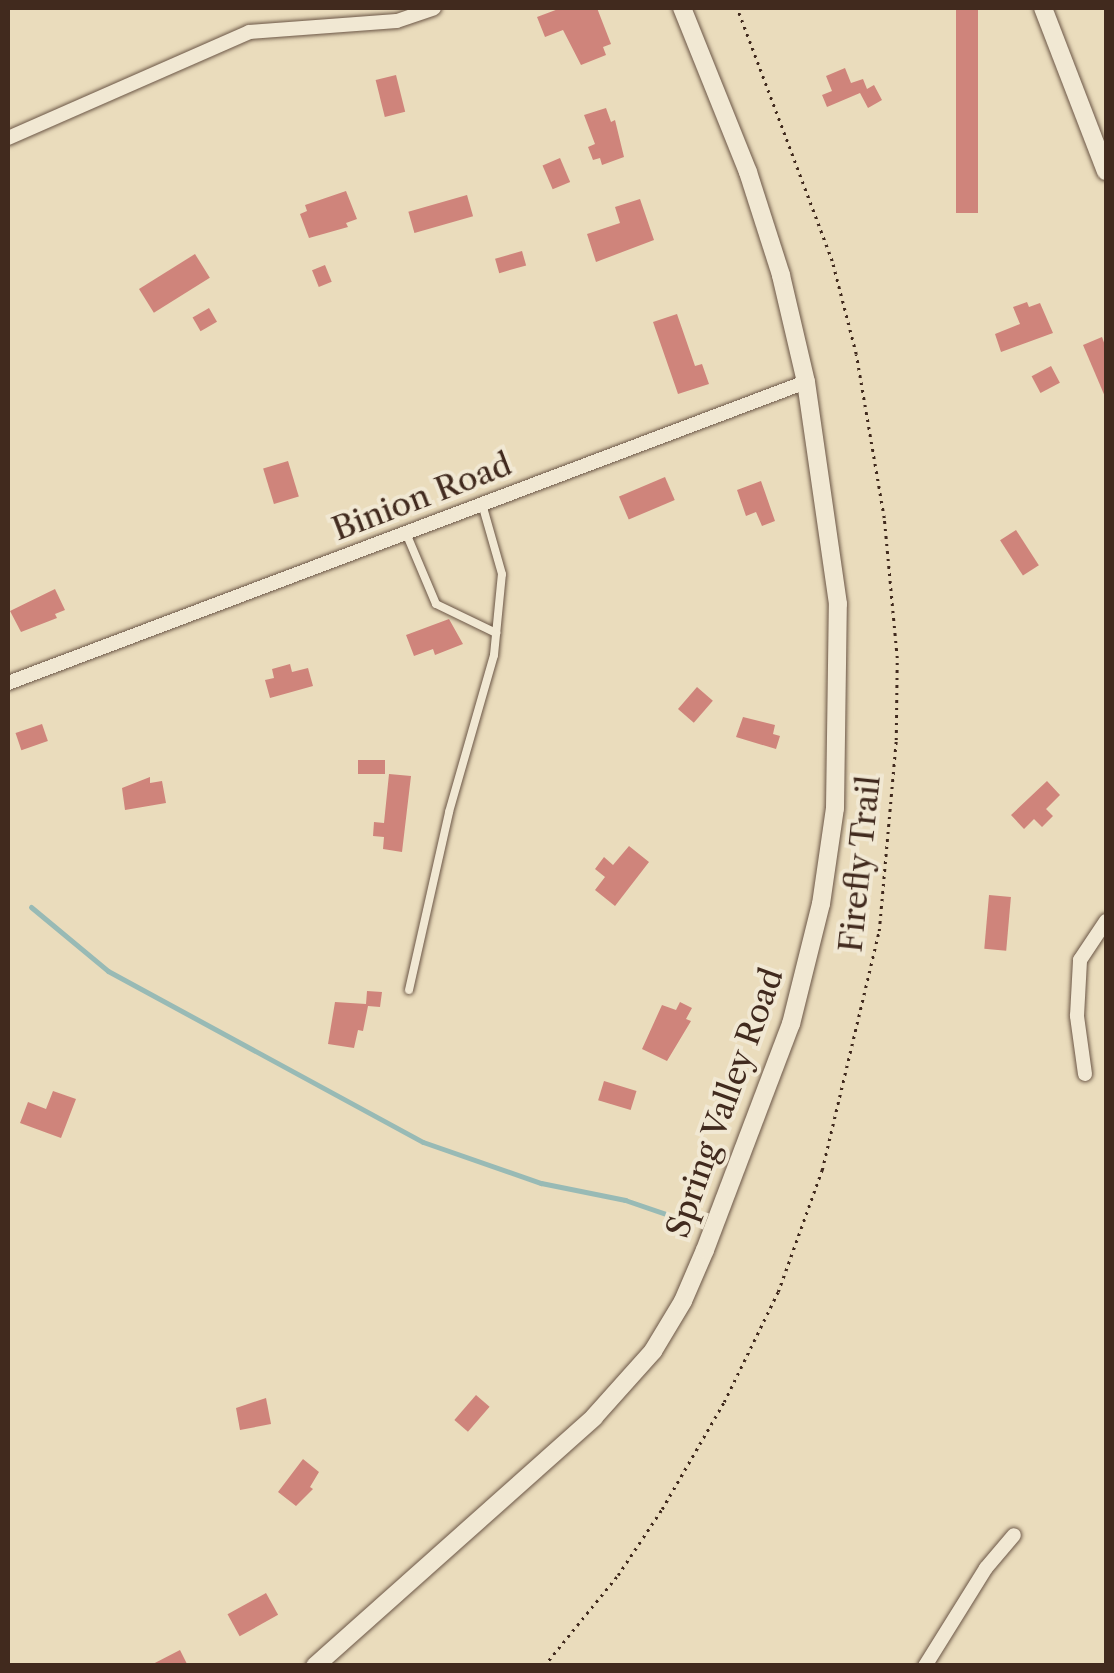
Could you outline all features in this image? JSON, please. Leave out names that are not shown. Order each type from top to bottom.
[{"type":"street","points":[[8,138],[249,32],[398,21],[434,8]]},
{"type":"street","name":"Spring Valley Road","points":[[315,1666],[594,1417],[653,1351],[698,1267],[792,1024],[822,904],[834,808],[838,604],[806,382],[781,275],[748,172],[682,8]]},
{"type":"street","points":[[1043,8],[1106,171]]},
{"type":"street","name":"Binion Road","points":[[8,683],[806,382]]},
{"type":"street","points":[[1085,1074],[1077,1016],[1080,960],[1106,921]]},
{"type":"street","points":[[925,1666],[986,1568],[1014,1535]]},
{"type":"lane","points":[[409,990],[448,812],[480,710],[496,633],[502,574],[482,504]]},
{"type":"lane","points":[[406,533],[436,604],[496,633]]},
{"type":"path","name":"Firefly Trail","points":[[544,1666],[618,1575],[662,1509],[724,1402],[778,1292],[822,1170],[880,931],[896,691],[884,518],[856,354],[832,262],[736,8]]},
{"type":"building","points":[[561,8],[597,8],[611,44],[603,47],[606,55],[581,65],[563,30],[545,37],[537,17]]},
{"type":"building","points":[[956,8],[978,8],[978,213],[956,213]]},
{"type":"building","points":[[845,68],[851,83],[863,79],[867,89],[874,85],[882,100],[868,108],[860,93],[827,107],[822,95],[832,91],[826,76]]},
{"type":"building","points":[[396,75],[405,112],[385,117],[376,80]]},
{"type":"building","points":[[606,108],[611,122],[615,120],[624,157],[602,165],[600,158],[593,160],[588,147],[595,144],[584,115]]},
{"type":"building","points":[[560,158],[570,182],[553,189],[543,165]]},
{"type":"building","points":[[346,191],[357,219],[346,223],[348,227],[309,238],[300,214],[307,211],[305,205]]},
{"type":"building","points":[[467,195],[473,216],[414,233],[408,212]]},
{"type":"building","points":[[640,199],[654,240],[596,262],[587,234],[620,223],[615,207]]},
{"type":"building","points":[[522,251],[526,265],[499,273],[495,259]]},
{"type":"building","points":[[195,254],[210,278],[154,313],[139,289]]},
{"type":"building","points":[[325,265],[332,282],[319,287],[312,270]]},
{"type":"building","points":[[1027,302],[1029,307],[1040,303],[1053,333],[1001,352],[995,334],[1020,324],[1013,307]]},
{"type":"building","points":[[209,308],[217,322],[201,331],[193,318]]},
{"type":"building","points":[[677,314],[695,366],[702,364],[709,384],[678,394],[653,322]]},
{"type":"building","points":[[1102,337],[1106,348],[1106,399],[1083,345]]},
{"type":"building","points":[[1051,366],[1060,383],[1040,393],[1032,376]]},
{"type":"building","points":[[288,461],[299,496],[274,504],[263,469]]},
{"type":"building","points":[[665,477],[675,500],[629,520],[619,497]]},
{"type":"building","points":[[761,481],[775,521],[762,526],[756,512],[746,516],[737,490]]},
{"type":"building","points":[[1016,530],[1039,565],[1023,576],[1000,540]]},
{"type":"building","points":[[55,589],[65,610],[55,614],[57,618],[21,632],[10,611]]},
{"type":"building","points":[[449,619],[463,644],[435,655],[433,649],[414,656],[406,635]]},
{"type":"building","points":[[290,664],[292,672],[308,668],[313,686],[270,698],[265,680],[274,678],[272,669]]},
{"type":"building","points":[[697,687],[713,701],[694,723],[678,709]]},
{"type":"building","points":[[743,717],[775,725],[773,734],[780,736],[776,749],[736,737]]},
{"type":"building","points":[[42,724],[48,741],[21,750],[16,733]]},
{"type":"building","points":[[358,760],[385,760],[385,774],[358,774]]},
{"type":"building","points":[[389,774],[411,776],[402,852],[383,849],[384,837],[373,836],[374,822],[384,823]]},
{"type":"building","points":[[150,777],[150,783],[162,781],[166,803],[125,810],[122,788]]},
{"type":"building","points":[[1047,781],[1060,795],[1046,809],[1053,816],[1042,827],[1034,819],[1024,829],[1011,815]]},
{"type":"building","points":[[629,846],[649,862],[615,906],[595,890],[605,877],[595,869],[604,857],[613,865]]},
{"type":"building","points":[[989,895],[1011,897],[1006,951],[984,949]]},
{"type":"building","points":[[367,991],[382,992],[380,1007],[368,1006],[363,1031],[358,1030],[354,1048],[328,1044],[335,1002],[366,1004]]},
{"type":"building","points":[[680,1002],[692,1008],[686,1019],[691,1021],[667,1061],[642,1049],[662,1005],[676,1010]]},
{"type":"building","points":[[604,1081],[637,1091],[631,1110],[598,1100]]},
{"type":"building","points":[[53,1091],[76,1099],[61,1138],[20,1123],[28,1102],[46,1109]]},
{"type":"building","points":[[476,1395],[490,1407],[468,1432],[454,1420]]},
{"type":"building","points":[[266,1398],[271,1424],[240,1430],[236,1408]]},
{"type":"building","points":[[303,1459],[319,1472],[310,1487],[313,1489],[296,1506],[278,1492]]},
{"type":"building","points":[[266,1593],[278,1615],[240,1636],[228,1614]]},
{"type":"building","points":[[180,1650],[188,1666],[149,1666]]},
{"type":"waterway","points":[[31,907],[108,971],[423,1142],[541,1183],[625,1200],[678,1218]]}]
